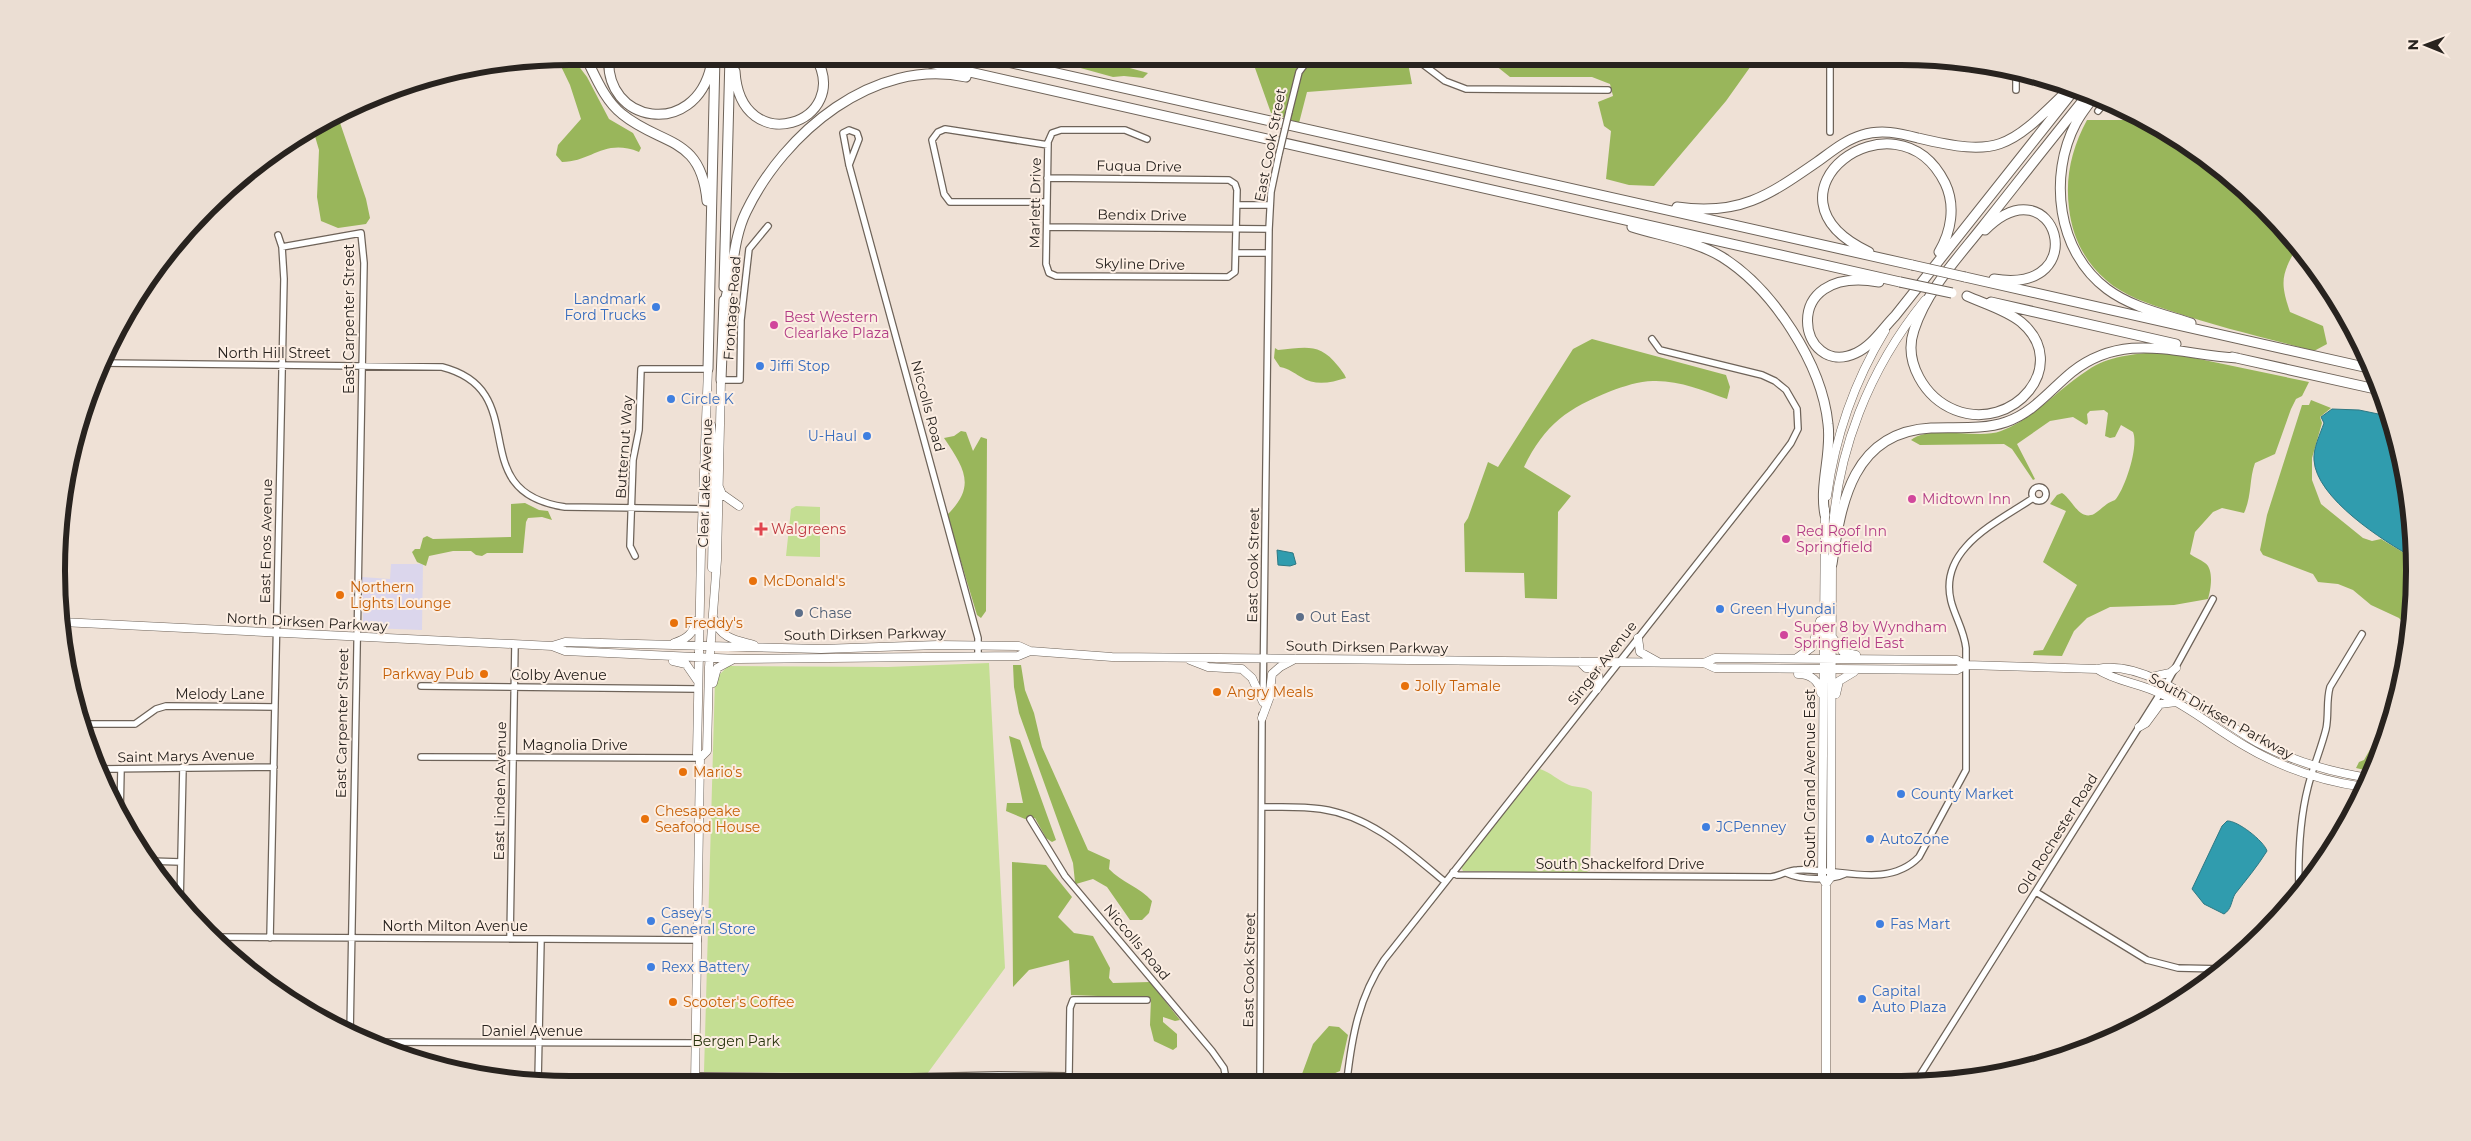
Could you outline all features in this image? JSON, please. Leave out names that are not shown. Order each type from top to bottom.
[{"type":"highway","points":[[590,65],[608,99],[617,111],[676,144],[695,161],[700,170],[706,191],[711,240]]},
{"type":"highway","points":[[610,65],[611,78],[622,99],[637,110],[662,115],[679,111],[695,101],[707,81],[712,65]]},
{"type":"highway","name":"Clear Lake Avenue","points":[[708,369],[715,65]]},
{"type":"highway","name":"Clear Lake Avenue","points":[[721,380],[732,65]]},
{"type":"highway","points":[[733,65],[736,86],[741,101],[757,119],[768,124],[782,125],[800,121],[813,111],[818,104],[824,78],[819,65]]},
{"type":"highway","points":[[938,65],[1898,283]]},
{"type":"highway","points":[[1022,65],[1898,262]]},
{"type":"highway","points":[[1039,65],[1085,79]]},
{"type":"highway","points":[[724,304],[735,242],[746,212],[778,162],[811,128],[836,108],[874,86],[895,78],[920,74],[961,76],[995,83],[1037,88]]},
{"type":"highway","points":[[1603,196],[1703,210],[1744,204],[1767,196],[1845,142],[1870,133],[1894,133],[1962,148],[1990,147],[2001,144],[2034,125],[2065,93]]},
{"type":"highway","points":[[2070,94],[1924,282],[1862,350],[1843,356],[1832,355],[1820,349],[1812,340],[1806,324],[1810,304],[1818,294],[1830,286],[1848,280],[1898,283],[1924,282],[1952,293],[2206,353]]},
{"type":"highway","points":[[1967,296],[2013,316],[2029,330],[2037,347],[2039,367],[2034,384],[2016,404],[1999,412],[1972,414],[1956,410],[1933,396],[1918,376],[1913,357],[1912,340],[1914,330],[1934,288],[2084,99]]},
{"type":"highway","points":[[2090,102],[2075,124],[2062,165],[2060,182],[2062,210],[2074,250],[2089,272],[2116,295],[2215,333]]},
{"type":"highway","points":[[1924,282],[1942,247],[1949,228],[1951,207],[1946,185],[1935,168],[1917,153],[1892,145],[1864,147],[1841,160],[1830,173],[1824,192],[1826,213],[1834,229],[1847,241],[1869,252],[1912,266],[1950,274],[2002,280],[2032,277],[2040,274],[2052,261],[2056,238],[2045,219],[2035,212],[2021,210],[2004,214],[1985,230],[1976,242],[1966,247]]},
{"type":"highway","points":[[1555,204],[1708,250],[1736,267],[1760,290],[1797,340],[1822,395],[1828,424],[1829,442],[1822,500],[1825,515]]},
{"type":"highway","points":[[1965,276],[2363,367]]},
{"type":"highway","points":[[1832,564],[1840,515],[1852,479],[1870,455],[1887,441],[1918,429],[1984,426],[2008,422],[2027,412],[2091,359],[2110,352],[2149,346],[2206,353],[2237,358],[2372,388]]},
{"type":"main road","name":"South Grand Avenue East","points":[[1826,876],[1832,735],[1833,522],[1837,490],[1847,447],[1857,416],[1890,350],[1934,288]]},
{"type":"main road","points":[[1796,659],[1808,652],[1816,639],[1823,602],[1825,515],[1831,471],[1848,406],[1869,360],[1895,316]]},
{"type":"main road","name":"Clear Lake Avenue","points":[[695,1076],[700,758],[697,754],[697,680],[708,369]]},
{"type":"main road","name":"Clear Lake Avenue","points":[[700,758],[707,751],[713,658],[710,647],[715,586],[711,557],[718,487],[721,380]]},
{"type":"main road","points":[[707,411],[711,425],[714,459],[715,509]]},
{"type":"main road","points":[[718,487],[722,494],[739,506]]},
{"type":"main road","points":[[669,645],[685,639],[695,627],[696,558],[701,550]]},
{"type":"main road","name":"South Grand Avenue East","points":[[1823,602],[1826,1076]]},
{"type":"main road","points":[[713,616],[717,627],[724,635],[734,640],[763,648]]},
{"type":"main road","name":"North Dirksen Parkway","points":[[68,622],[516,644],[552,646],[564,651],[713,658]]},
{"type":"main road","points":[[1832,636],[1843,652],[1872,659]]},
{"type":"main road","points":[[1638,638],[1640,652],[1662,664]]},
{"type":"main road","name":"North Dirksen Parkway","points":[[552,646],[565,642],[698,646]]},
{"type":"main road","name":"South Dirksen Parkway","points":[[698,646],[763,648],[1019,646],[1030,651],[1112,657],[1662,664],[1704,663],[1715,658],[1872,659],[1957,660],[1966,665],[2097,669],[2110,666],[2147,676],[2165,685],[2260,744],[2314,766],[2362,777]]},
{"type":"main road","name":"South Dirksen Parkway","points":[[713,658],[858,659],[978,655],[1018,656],[1030,651]]},
{"type":"main road","points":[[622,654],[632,658],[680,661],[690,668],[697,680]]},
{"type":"main road","points":[[1183,658],[1208,667],[1242,669],[1252,678],[1262,702]]},
{"type":"main road","points":[[708,729],[712,724],[714,673],[725,662],[738,659]]},
{"type":"main road","points":[[1262,718],[1270,699],[1272,674],[1280,667],[1296,659]]},
{"type":"main road","points":[[1580,662],[1586,668],[1592,668],[1598,672],[1597,689]]},
{"type":"main road","name":"South Dirksen Parkway","points":[[1704,663],[1715,668],[1857,671],[1957,670],[1966,665]]},
{"type":"main road","points":[[2147,676],[2162,676],[2176,668]]},
{"type":"main road","name":"South Dirksen Parkway","points":[[2097,669],[2108,676],[2160,693],[2258,754],[2311,775],[2358,786]]},
{"type":"main road","points":[[1780,670],[1789,674],[1806,674],[1815,680],[1820,688],[1823,703]]},
{"type":"main road","points":[[1832,735],[1836,724],[1836,687],[1845,675],[1857,671]]},
{"type":"main road","points":[[2139,727],[2146,723],[2160,704],[2176,702]]},
{"type":"street","name":"East Cook Street","points":[[1260,1076],[1263,807],[1262,702],[1270,205],[1289,112],[1299,72],[1304,65]]},
{"type":"street","points":[[1424,65],[1445,80],[1466,89],[1608,90]]},
{"type":"street","points":[[1830,65],[1830,132]]},
{"type":"street","points":[[2016,79],[2016,90]]},
{"type":"street","points":[[2098,111],[2102,107]]},
{"type":"street","points":[[1047,202],[950,202],[944,194],[932,140],[938,132],[945,129],[1048,145]]},
{"type":"street","name":"Niccolls Road","points":[[849,165],[859,139],[857,133],[850,130],[843,134],[842,138],[849,165],[978,638],[978,655]]},
{"type":"street","name":"Marlett Drive","points":[[1049,273],[1046,264],[1048,145],[1052,133],[1061,130],[1125,130],[1147,139]]},
{"type":"street","name":"Fuqua Drive","points":[[1048,178],[1230,180],[1235,184],[1237,190],[1237,205]]},
{"type":"street","points":[[1268,254],[1236,253],[1236,229],[1237,205],[1270,205]]},
{"type":"street","name":"Frontage Road","points":[[721,380],[740,380],[741,320],[748,255],[754,241],[768,226]]},
{"type":"street","name":"Bendix Drive","points":[[1047,227],[1269,229]]},
{"type":"street","name":"East Carpenter Street","points":[[282,246],[361,233],[365,282],[350,1025]]},
{"type":"street","name":"East Enos Avenue","points":[[270,938],[284,279],[282,246],[278,235]]},
{"type":"street","name":"Skyline Drive","points":[[1049,273],[1056,276],[1225,278],[1231,275],[1235,269],[1236,253]]},
{"type":"street","name":"Singer Avenue","points":[[1348,1076],[1354,1025],[1370,981],[1384,960],[1787,450],[1796,435],[1798,422],[1793,401],[1782,387],[1771,379],[1751,372],[1660,350],[1652,339]]},
{"type":"street","name":"North Hill Street","points":[[109,364],[436,366],[465,376],[479,387],[490,402],[497,421],[499,448],[509,474],[524,490],[550,504],[632,508],[715,509]]},
{"type":"street","name":"Butternut Way","points":[[635,556],[630,546],[633,460],[639,430],[641,369],[708,369]]},
{"type":"street","name":"South Shackelford Drive","points":[[1453,872],[1457,875],[1741,877],[1771,877],[1786,873],[1794,877],[1895,873],[1911,866],[1919,857],[1966,770],[1966,665],[1964,636],[1950,600],[1950,580],[1953,566],[1962,549],[1969,542],[2033,498]]},
{"type":"street","name":"Old Rochester Road","points":[[1920,1075],[2176,668],[2213,599]]},
{"type":"street","points":[[2299,882],[2299,842],[2311,775],[2325,732],[2327,697],[2330,688],[2362,634]]},
{"type":"street","name":"East Linden Avenue","points":[[510,939],[516,644]]},
{"type":"street","name":"Colby Avenue","points":[[422,686],[697,689]]},
{"type":"street","name":"Melody Lane","points":[[89,724],[135,724],[156,709],[166,706],[275,707]]},
{"type":"street","name":"Magnolia Drive","points":[[421,757],[700,758]]},
{"type":"street","points":[[180,892],[183,767]]},
{"type":"street","name":"Saint Marys Avenue","points":[[105,769],[274,767]]},
{"type":"street","points":[[120,800],[121,770]]},
{"type":"street","points":[[1263,807],[1311,808],[1349,815],[1381,831],[1446,882]]},
{"type":"street","name":"Niccolls Road","points":[[1030,819],[1061,870],[1212,1051],[1224,1068],[1225,1076]]},
{"type":"street","points":[[157,861],[181,862]]},
{"type":"street","points":[[2036,892],[2147,960],[2178,968],[2212,969]]},
{"type":"street","name":"North Milton Avenue","points":[[223,938],[698,940]]},
{"type":"street","points":[[538,1075],[541,939]]},
{"type":"street","points":[[1069,1076],[1070,1008],[1073,1000],[1147,1000]]},
{"type":"street","name":"Daniel Avenue","points":[[389,1042],[696,1044]]},
{"type":"shaded area","points":[[391,564],[423,564],[422,630],[369,628],[363,623],[362,577],[390,579]]},
{"type":"green space","points":[[561,65],[578,65],[587,77],[609,119],[633,133],[641,148],[639,152],[627,148],[607,149],[572,161],[562,162],[556,155],[558,145],[581,119],[570,85]]},
{"type":"green space","points":[[1070,65],[1119,65],[1148,73],[1143,78],[1113,77]]},
{"type":"green space","points":[[1233,65],[1408,65],[1412,84],[1307,92],[1299,123],[1271,113],[1255,68]]},
{"type":"green space","points":[[1495,65],[1752,65],[1726,101],[1654,186],[1629,185],[1606,179],[1611,131],[1604,126],[1598,102],[1613,96],[1610,84],[1592,77],[1510,77]]},
{"type":"green space","points":[[2087,120],[2129,120],[2181,150],[2234,190],[2281,237],[2294,253],[2285,272],[2284,279],[2285,293],[2290,312],[2323,326],[2327,344],[2314,351],[2206,322],[2137,299],[2113,286],[2091,265],[2080,247],[2073,228],[2069,208],[2068,185],[2071,162],[2077,141]]},
{"type":"green space","points":[[339,121],[366,199],[370,218],[366,224],[338,228],[321,221],[317,197],[319,150],[315,135]]},
{"type":"green space","points":[[1592,339],[1726,375],[1730,387],[1727,399],[1692,387],[1665,381],[1639,382],[1596,397],[1559,419],[1540,439],[1524,467],[1571,496],[1558,512],[1557,599],[1525,598],[1524,573],[1465,572],[1464,524],[1468,518],[1488,462],[1498,467],[1573,349]]},
{"type":"green space","points":[[1275,348],[1278,350],[1311,348],[1318,350],[1331,358],[1346,378],[1323,383],[1306,380],[1280,367],[1274,358]]},
{"type":"green space","points":[[2157,352],[2180,355],[2309,382],[2302,396],[2296,399],[2291,409],[2275,454],[2255,463],[2247,507],[2244,513],[2222,508],[2213,512],[2195,532],[2190,554],[2205,563],[2210,570],[2211,585],[2208,599],[2174,605],[2110,607],[2087,618],[2074,631],[2062,656],[2033,655],[2034,651],[2043,650],[2077,585],[2043,562],[2066,511],[2050,504],[2057,495],[2062,493],[2080,512],[2084,515],[2089,515],[2094,514],[2115,500],[2123,487],[2133,457],[2133,432],[2121,425],[2115,437],[2105,436],[2108,413],[2104,410],[2090,411],[2087,414],[2088,423],[2086,425],[2073,417],[2050,421],[2017,444],[2035,479],[2033,480],[2012,449],[2004,444],[1920,445],[1911,440],[1920,435],[1930,433],[1980,434],[2001,431],[2025,419],[2096,365],[2121,356]]},
{"type":"green space","points":[[2311,400],[2331,408],[2320,417],[2322,423],[2312,458],[2312,480],[2321,504],[2363,538],[2372,541],[2381,539],[2406,554],[2403,623],[2399,618],[2371,605],[2353,590],[2338,584],[2318,582],[2313,574],[2263,555],[2260,550],[2267,515],[2302,405],[2309,405]]},
{"type":"green space","points":[[961,431],[966,432],[973,451],[981,437],[987,439],[986,611],[981,618],[977,615],[947,515],[956,505],[965,486],[962,468],[944,438],[954,436]]},
{"type":"green space","points":[[525,503],[539,510],[548,511],[552,520],[542,517],[528,518],[523,553],[487,553],[482,556],[476,555],[471,551],[453,551],[429,556],[426,566],[417,562],[412,552],[415,549],[420,549],[423,538],[427,536],[433,539],[511,537],[511,504]]},
{"type":"green space","points":[[796,506],[820,507],[820,557],[786,556],[791,509]]},
{"type":"green space","name":"Bergen Park","points":[[989,663],[1005,968],[927,1074],[704,1072],[715,679],[728,666],[888,667]]},
{"type":"green space","points":[[1013,665],[1021,665],[1025,690],[1034,713],[1042,747],[1088,850],[1110,860],[1109,869],[1152,901],[1149,913],[1142,920],[1130,920],[1107,887],[1093,879],[1076,884],[1073,863],[1019,713],[1014,687]]},
{"type":"green space","points":[[1009,736],[1020,740],[1056,840],[1052,842],[1046,838],[1035,818],[1025,819],[1006,811],[1007,803],[1023,803]]},
{"type":"green space","points":[[2372,746],[2374,746],[2365,770],[2356,768],[2359,762],[2364,760]]},
{"type":"green space","points":[[1540,769],[1569,785],[1592,792],[1590,870],[1585,873],[1463,871],[1461,867],[1464,862]]},
{"type":"green space","points":[[1012,862],[1046,865],[1072,897],[1058,917],[1074,933],[1093,936],[1110,968],[1109,978],[1113,983],[1150,982],[1180,1020],[1175,1021],[1163,1017],[1163,1022],[1177,1034],[1177,1047],[1173,1050],[1154,1041],[1150,1025],[1151,998],[1071,995],[1069,960],[1029,970],[1013,987]]},
{"type":"green space","points":[[1329,1026],[1339,1027],[1348,1035],[1340,1071],[1333,1074],[1302,1074],[1313,1044]]},
{"type":"water","points":[[2332,409],[2359,410],[2381,415],[2389,440],[2402,505],[2405,553],[2369,530],[2338,503],[2326,489],[2318,474],[2314,460],[2317,442],[2324,423],[2321,417]]},
{"type":"water","points":[[1277,550],[1293,553],[1296,564],[1290,566],[1278,565]]},
{"type":"water","points":[[2227,821],[2237,824],[2250,832],[2261,842],[2267,851],[2235,894],[2230,907],[2224,914],[2204,904],[2192,889],[2222,826]]},
{"type":"place","name":"Landmark Ford Trucks","points":[[656,307]]},
{"type":"place","name":"Best Western Clearlake Plaza","points":[[774,325]]},
{"type":"place","name":"Jiffi Stop","points":[[760,366]]},
{"type":"place","name":"Circle K","points":[[671,399]]},
{"type":"place","name":"U-Haul","points":[[867,436]]},
{"type":"place","name":"Midtown Inn","points":[[1912,499]]},
{"type":"place","name":"Walgreens","points":[[761,529]]},
{"type":"place","name":"Red Roof Inn Springfield","points":[[1786,539]]},
{"type":"place","name":"McDonald's","points":[[753,581]]},
{"type":"place","name":"Northern Lights Lounge","points":[[340,595]]},
{"type":"place","name":"Green Hyundai","points":[[1720,609]]},
{"type":"place","name":"Chase","points":[[799,613]]},
{"type":"place","name":"Out East","points":[[1300,617]]},
{"type":"place","name":"Freddy's","points":[[674,623]]},
{"type":"place","name":"Super 8 by Wyndham Springfield East","points":[[1784,635]]},
{"type":"place","name":"Parkway Pub","points":[[484,674]]},
{"type":"place","name":"Jolly Tamale","points":[[1405,686]]},
{"type":"place","name":"Angry Meals","points":[[1217,692]]},
{"type":"place","name":"Mario's","points":[[683,772]]},
{"type":"place","name":"County Market","points":[[1901,794]]},
{"type":"place","name":"Chesapeake Seafood House","points":[[645,819]]},
{"type":"place","name":"JCPenney","points":[[1706,827]]},
{"type":"place","name":"AutoZone","points":[[1870,839]]},
{"type":"place","name":"Casey's General Store","points":[[651,921]]},
{"type":"place","name":"Fas Mart","points":[[1880,924]]},
{"type":"place","name":"Rexx Battery","points":[[651,967]]},
{"type":"place","name":"Capital Auto Plaza","points":[[1862,999]]},
{"type":"place","name":"Scooter's Coffee","points":[[673,1002]]}]
